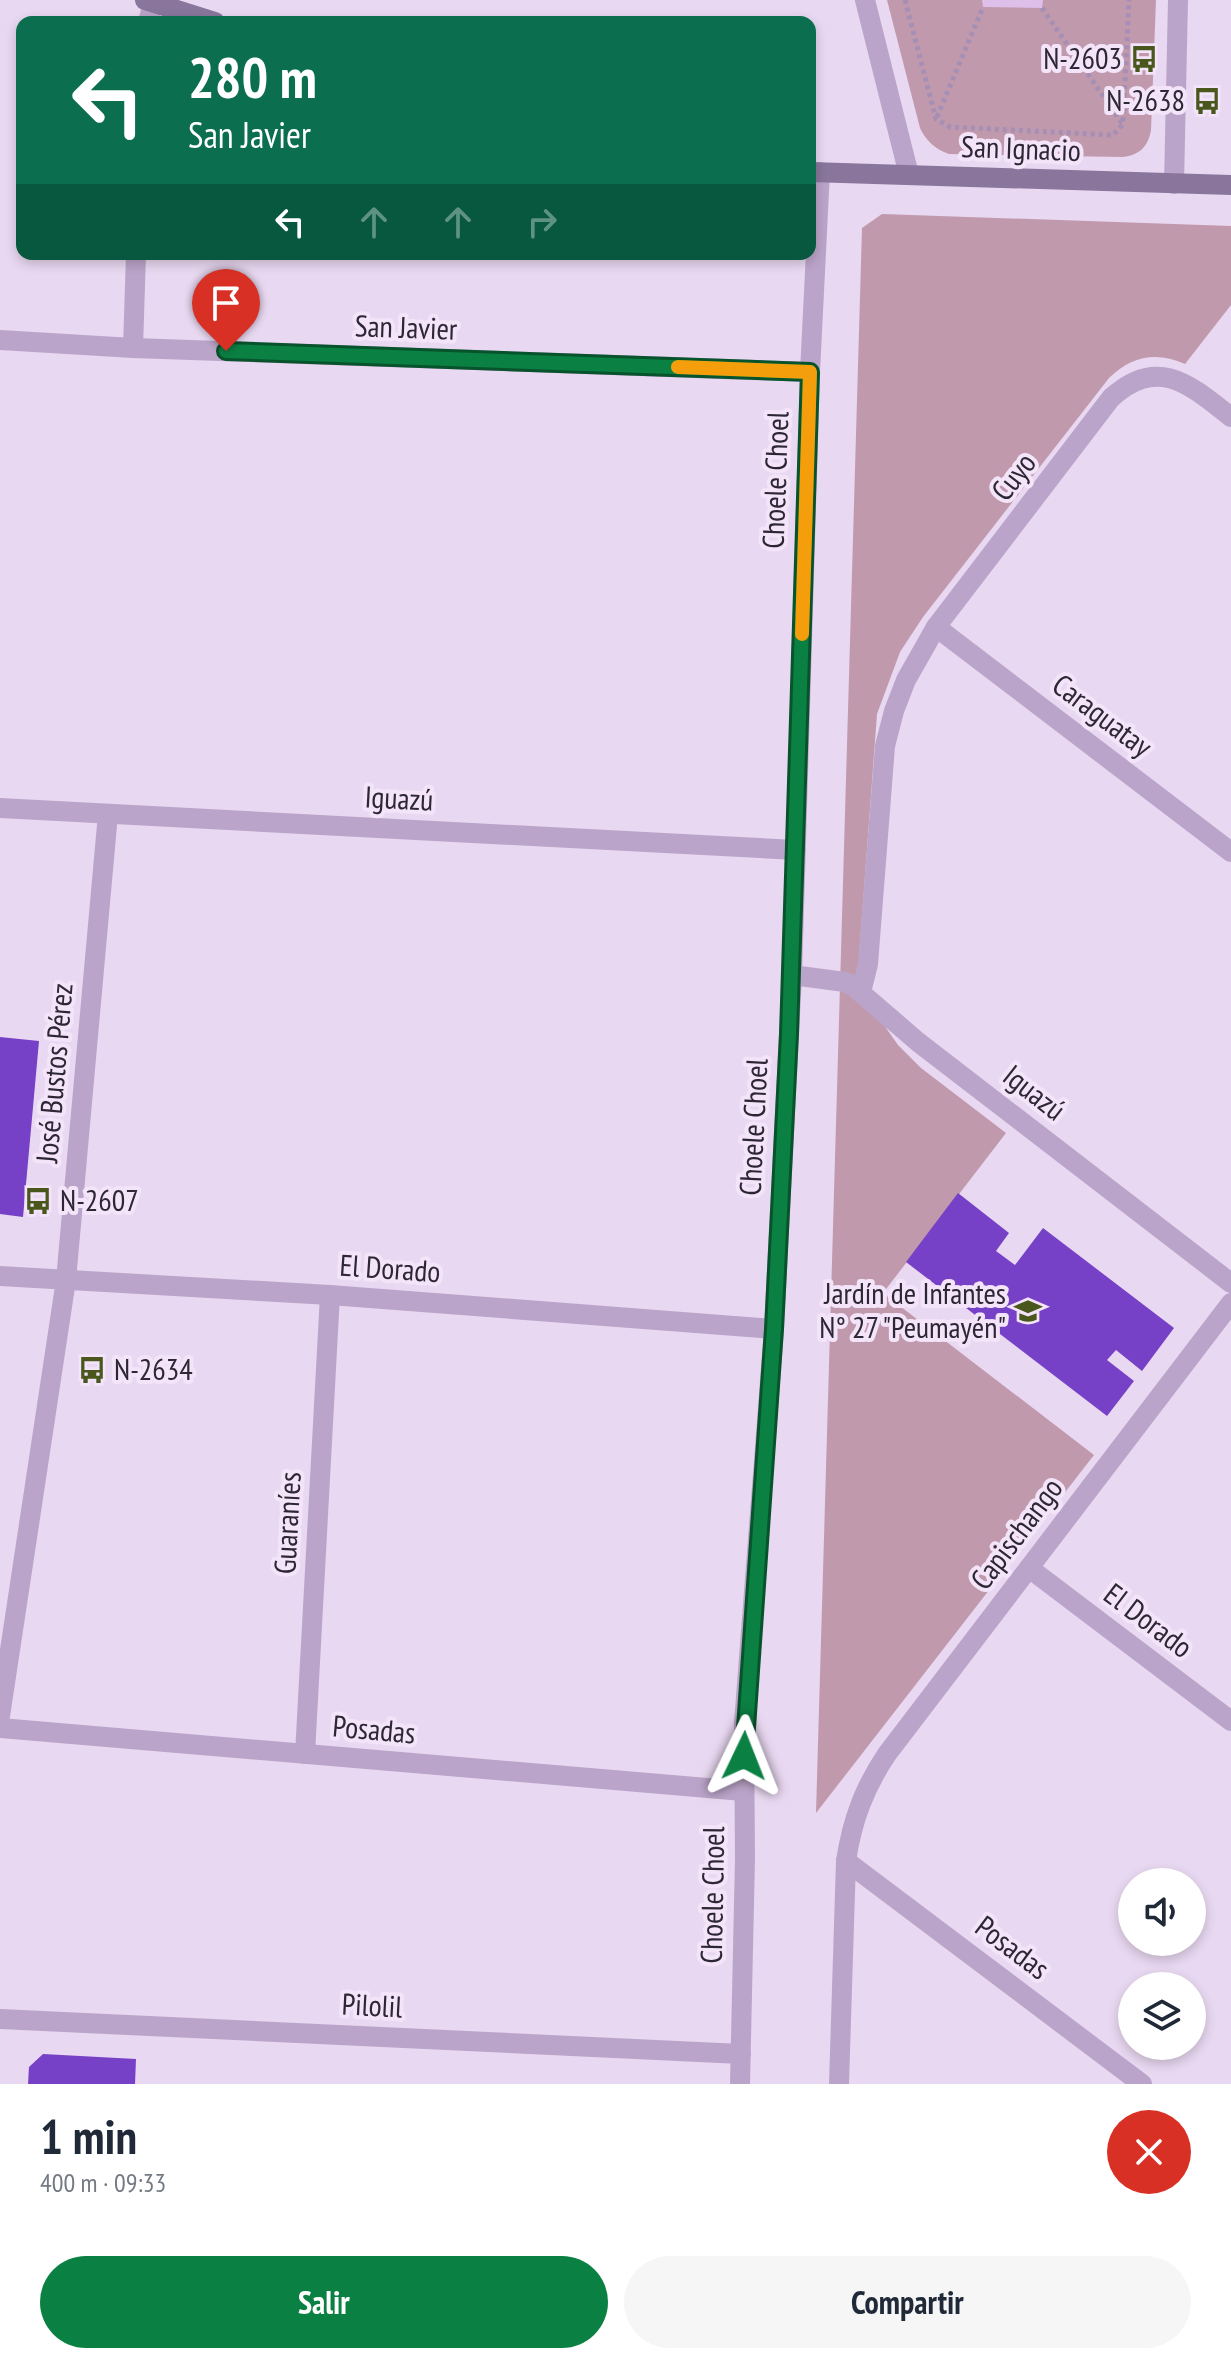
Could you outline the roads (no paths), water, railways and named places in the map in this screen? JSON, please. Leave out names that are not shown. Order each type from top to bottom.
[{"type":"main road","points":[[150,6],[191,16]]},
{"type":"main road","name":"San Ignacio","points":[[816,172],[1231,185]]},
{"type":"street","points":[[865,0],[909,175]]},
{"type":"street","points":[[1174,184],[1178,0]]},
{"type":"street","points":[[133,348],[136,260]]},
{"type":"street","name":"Choele Choel","points":[[740,2084],[745,1858],[744,1723],[774,1329],[792,975],[813,260]]},
{"type":"street","name":"San Javier","points":[[0,340],[133,348],[810,372]]},
{"type":"street","name":"Cuyo","points":[[936,627],[1111,398],[1135,380],[1149,376],[1181,382],[1231,417]]},
{"type":"street","points":[[861,992],[868,964],[885,746],[906,680],[936,627]]},
{"type":"street","name":"Caraguatay","points":[[936,627],[1231,852]]},
{"type":"street","name":"Iguazú","points":[[0,808],[796,850]]},
{"type":"street","name":"José Bustos Pérez","points":[[0,1716],[66,1280],[108,814]]},
{"type":"street","name":"Iguazú","points":[[792,975],[845,982],[861,992],[918,1042],[1231,1283]]},
{"type":"street","name":"El Dorado","points":[[0,1276],[330,1295],[774,1329]]},
{"type":"street","name":"Guaraníes","points":[[305,1754],[330,1295]]},
{"type":"street","name":"Capischango","points":[[846,1861],[858,1806],[887,1754],[1231,1303]]},
{"type":"street","name":"El Dorado","points":[[1029,1568],[1231,1721]]},
{"type":"street","name":"Posadas","points":[[0,1728],[743,1791]]},
{"type":"street","points":[[839,2084],[846,1861]]},
{"type":"street","name":"Posadas","points":[[846,1861],[1142,2084]]},
{"type":"street","name":"Pilolil","points":[[0,2019],[741,2054]]},
{"type":"place","name":"N-2603","points":[[1144,59]]},
{"type":"place","name":"N-2638","points":[[1207,101]]},
{"type":"place","name":"N-2607","points":[[38,1201]]},
{"type":"place","name":"Jardín de Infantes N° 27 \"Peumayén\"","points":[[1028,1311]]},
{"type":"place","name":"N-2634","points":[[92,1370]]}]
